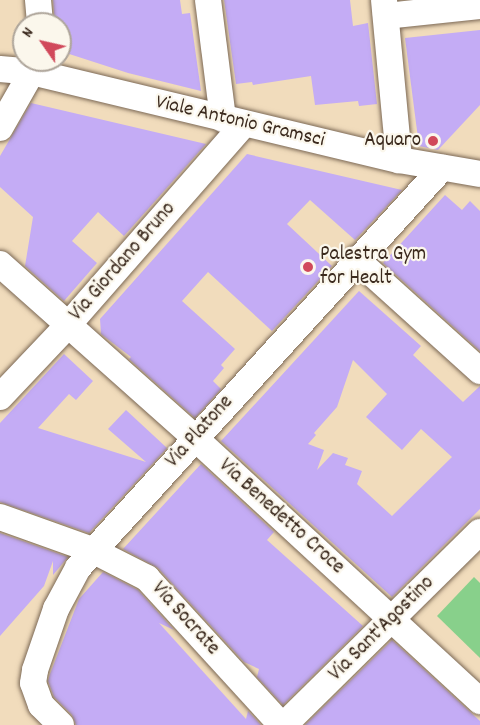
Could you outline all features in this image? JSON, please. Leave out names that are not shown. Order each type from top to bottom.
[{"type":"street","points":[[208,0],[234,121]]},
{"type":"street","points":[[399,160],[385,8],[480,6]]},
{"type":"street","points":[[0,128],[31,72]]},
{"type":"street","name":"Viale Antonio Gramsci","points":[[56,72],[234,121],[399,160],[480,174]]},
{"type":"street","name":"Via Giordano Bruno","points":[[0,397],[68,325],[234,121]]},
{"type":"street","name":"Via Platone","points":[[62,725],[41,705],[35,695],[35,670],[65,587],[93,550],[442,168]]},
{"type":"street","points":[[356,260],[480,371]]},
{"type":"street","name":"Via Benedetto Croce","points":[[0,264],[195,438],[480,701]]},
{"type":"street","name":"Via Socrate","points":[[0,517],[93,550],[147,578],[283,725]]},
{"type":"street","name":"Via Sant'Agostino","points":[[283,725],[393,620],[480,532]]},
{"type":"green space","points":[[474,577],[480,583],[480,658],[437,616]]},
{"type":"building","points":[[53,0],[180,0],[182,14],[190,13],[201,91],[128,73],[72,55],[72,12],[54,12]]},
{"type":"building","points":[[224,0],[350,0],[353,26],[368,23],[377,104],[359,106],[358,101],[315,105],[311,76],[253,85],[252,82],[236,84]]},
{"type":"building","points":[[480,30],[480,105],[438,150],[419,146],[405,38]]},
{"type":"building","points":[[31,103],[206,144],[124,236],[98,212],[72,241],[97,263],[64,301],[25,266],[33,217],[0,187],[0,156]]},
{"type":"building","points":[[247,154],[402,190],[355,240],[310,200],[287,224],[332,266],[272,331],[208,272],[182,301],[235,349],[221,365],[224,368],[213,381],[221,389],[195,418],[129,359],[131,357],[101,334],[100,319]]},
{"type":"building","points":[[445,195],[462,210],[470,201],[480,211],[480,351],[383,263]]},
{"type":"building","points":[[359,291],[421,346],[413,355],[463,402],[480,386],[480,509],[392,597],[221,441]],"holes":[[[353,360],[387,394],[366,417],[402,450],[421,429],[452,457],[392,516],[357,484],[362,471],[345,465],[348,458],[333,453],[317,470],[324,450],[308,444],[316,435],[314,433],[337,407]]]},
{"type":"building","points":[[64,354],[93,381],[76,400],[69,394],[38,428],[146,462],[108,429],[126,410],[167,448],[89,533],[0,502],[0,423]]},
{"type":"building","points":[[201,464],[274,532],[267,540],[363,626],[283,705],[257,677],[259,669],[244,662],[158,568],[123,549]]},
{"type":"building","points":[[0,533],[68,557],[53,575],[53,561],[44,586],[0,636]]},
{"type":"building","points":[[103,572],[138,590],[174,630],[159,623],[246,719],[248,711],[261,725],[76,725],[72,715],[54,697],[48,681],[79,599]]},
{"type":"building","points":[[392,640],[480,721],[480,725],[305,725]]},
{"type":"place","name":"Aquaro","points":[[433,141]]},
{"type":"place","name":"Palestra Gym for Healt","points":[[308,267]]}]
